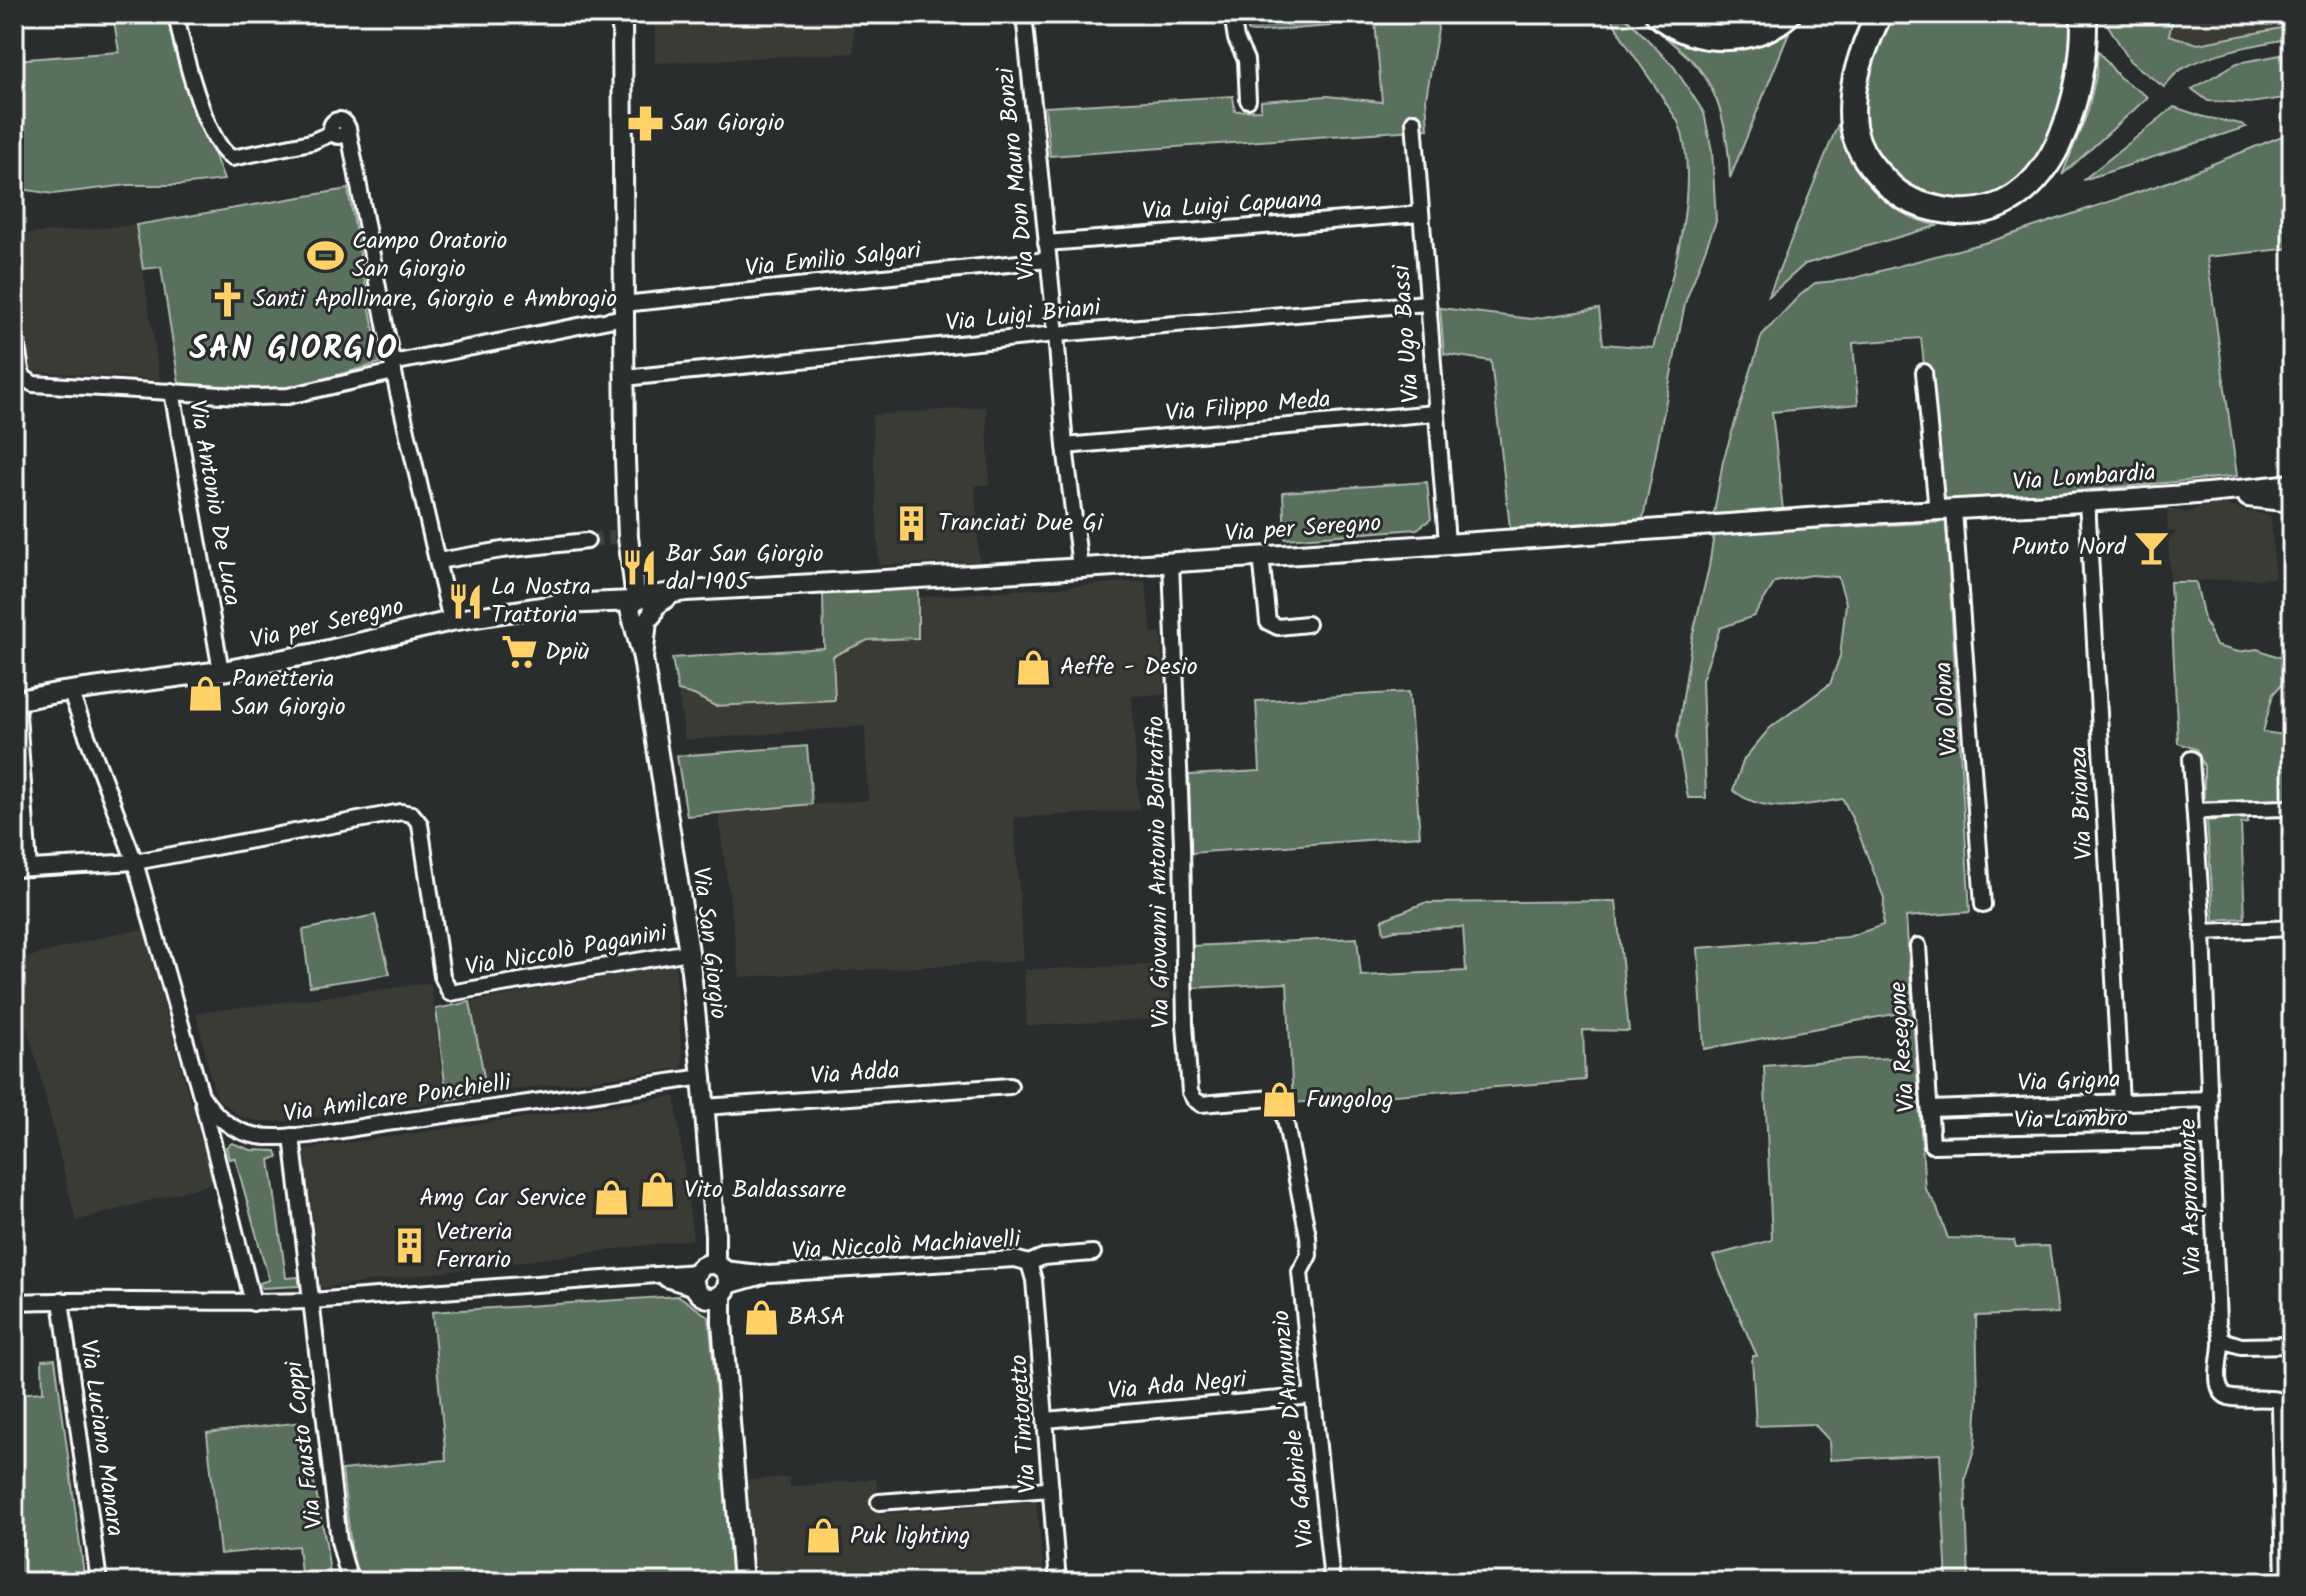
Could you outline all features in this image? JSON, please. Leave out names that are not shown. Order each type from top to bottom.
[{"type":"highway","points":[[1658,14],[1684,30],[1708,36],[1732,37],[1754,34],[1777,24],[1788,14]]},
{"type":"highway","points":[[1879,14],[1863,48],[1853,96],[1853,126],[1861,151],[1878,175],[1898,193],[1944,211],[1969,212],[1990,209],[2013,198],[2031,184],[2049,162],[2064,131],[2079,81],[2085,41],[2084,14]]},
{"type":"street","points":[[176,14],[187,64],[223,153],[232,158],[311,142],[332,133],[332,125],[338,120],[346,123],[393,368],[451,621]]},
{"type":"street","name":"Via San Giorgio","points":[[622,14],[622,537],[639,607],[643,658],[689,952],[715,1235],[712,1280],[722,1323],[743,1582]]},
{"type":"street","name":"Via Don Mauro Bonzi","points":[[1024,14],[1065,446],[1080,567]]},
{"type":"street","points":[[1232,14],[1236,39],[1246,60],[1248,100]]},
{"type":"street","name":"Via Ugo Bassi","points":[[1414,121],[1447,543]]},
{"type":"street","name":"Via Luigi Capuana","points":[[1046,243],[1421,214]]},
{"type":"street","name":"Via Emilio Salgari","points":[[14,329],[22,376],[33,384],[256,397],[288,396],[624,311],[1047,260]]},
{"type":"street","name":"Via Luigi Briani","points":[[624,378],[1056,334],[1427,303]]},
{"type":"street","points":[[1924,372],[1945,510]]},
{"type":"street","name":"Via Antonio De Luca","points":[[172,391],[221,671]]},
{"type":"street","name":"Via Filippo Meda","points":[[1065,446],[1435,413]]},
{"type":"street","name":"Via Lombardia","points":[[1945,510],[2217,493],[2292,484]]},
{"type":"street","name":"Via Lombardia","points":[[2217,493],[2292,502]]},
{"type":"street","name":"Via Brianza","points":[[2087,501],[2121,1102]]},
{"type":"street","name":"Via per Seregno","points":[[16,701],[221,671],[316,653],[451,621],[560,604],[609,602],[639,607],[672,594],[1945,510]]},
{"type":"street","name":"Via Olona","points":[[1945,510],[1983,905]]},
{"type":"street","points":[[438,561],[587,541]]},
{"type":"street","points":[[1261,556],[1268,622],[1278,627],[1307,624]]},
{"type":"street","name":"Via Giovanni Antonio Boltraffio","points":[[1171,562],[1182,844],[1185,1025],[1190,1092],[1201,1104],[1212,1105],[1272,1098]]},
{"type":"street","name":"Via Amilcare Ponchielli","points":[[63,692],[135,862],[201,1095],[212,1111],[231,1127],[258,1136],[292,1136],[702,1077]]},
{"type":"street","points":[[16,701],[22,868],[135,862]]},
{"type":"street","name":"Via Aspromonte","points":[[2191,759],[2203,932],[2218,1324],[2222,1340],[2218,1386],[2223,1395],[2231,1398],[2278,1400],[2284,1582]]},
{"type":"street","points":[[2196,811],[2292,810]]},
{"type":"street","name":"Via Niccolò Paganini","points":[[135,862],[401,812],[412,814],[420,824],[442,976],[450,993],[689,952]]},
{"type":"street","points":[[2203,932],[2292,928]]},
{"type":"street","name":"Via Resegone","points":[[1918,946],[1932,1145]]},
{"type":"street","name":"Via Adda","points":[[704,1107],[1010,1086]]},
{"type":"street","points":[[201,1095],[253,1303]]},
{"type":"street","name":"Via Gabriele D'Annunzio","points":[[1272,1098],[1280,1102],[1284,1114],[1308,1236],[1309,1255],[1300,1272],[1332,1582]]},
{"type":"street","name":"Via Grigna","points":[[1930,1109],[2210,1099]]},
{"type":"street","name":"Via Fausto Coppi","points":[[292,1136],[339,1541],[350,1582]]},
{"type":"street","name":"Via Lambro","points":[[1932,1145],[2210,1139]]},
{"type":"street","name":"Via Niccolò Machiavelli","points":[[14,1302],[311,1301],[658,1276],[712,1280],[1015,1259],[1029,1263],[1043,1257],[1093,1253]]},
{"type":"street","name":"Via Tintoretto","points":[[1029,1263],[1034,1280],[1058,1582]]},
{"type":"street","name":"Via Luciano Manara","points":[[61,1300],[99,1582]]},
{"type":"street","points":[[2222,1340],[2241,1346],[2292,1345]]},
{"type":"street","name":"Via Ada Negri","points":[[1046,1420],[1313,1396]]},
{"type":"street","points":[[879,1502],[1051,1489]]},
{"type":"shaded area","points":[[654,14],[853,14],[854,53],[655,63]]},
{"type":"shaded area","points":[[2174,14],[2292,14],[2292,26],[2198,44],[2168,35]]},
{"type":"shaded area","points":[[136,225],[160,380],[27,371],[14,294],[14,235]]},
{"type":"shaded area","points":[[986,407],[990,484],[975,486],[979,562],[879,565],[872,415]]},
{"type":"shaded area","points":[[2212,502],[2271,516],[2275,578],[2170,582],[2167,508],[2187,513]]},
{"type":"shaded area","points":[[1145,581],[1152,633],[1161,633],[1165,694],[1132,696],[1139,810],[1014,818],[1024,961],[740,977],[718,813],[868,800],[865,726],[685,740],[678,691],[715,706],[835,699],[832,656],[868,640],[917,638],[918,597]]},
{"type":"shaded area","points":[[143,930],[213,1183],[76,1221],[14,984],[14,961],[117,933]]},
{"type":"shaded area","points":[[675,964],[683,1068],[487,1093],[470,1002]]},
{"type":"shaded area","points":[[1169,964],[1171,1018],[1027,1026],[1024,970]]},
{"type":"shaded area","points":[[431,983],[444,1101],[279,1122],[239,1116],[218,1099],[196,1013]]},
{"type":"shaded area","points":[[675,1096],[693,1239],[321,1288],[304,1149]]},
{"type":"shaded area","points":[[789,1477],[790,1487],[876,1479],[881,1514],[1036,1501],[1045,1582],[753,1582],[744,1480]]},
{"type":"green space","points":[[113,14],[167,14],[174,49],[224,180],[181,185],[128,185],[53,194],[14,188],[14,60],[119,52]]},
{"type":"green space","points":[[1245,14],[1435,14],[1438,29],[1426,98],[1428,129],[1050,156],[1045,107],[1233,96],[1235,111],[1261,110],[1261,101],[1327,96],[1382,102],[1375,21],[1337,22],[1331,26],[1255,32],[1248,31]]},
{"type":"green space","points":[[1610,14],[1623,14],[1674,67],[1704,113],[1712,151],[1716,221],[1685,303],[1643,519],[1510,528],[1491,361],[1444,354],[1440,308],[1531,319],[1599,309],[1603,344],[1653,348],[1681,236],[1687,176],[1679,124]]},
{"type":"green space","points":[[1644,14],[1649,14],[1669,33],[1695,46],[1726,49],[1759,45],[1789,33],[1730,178],[1726,134],[1713,91],[1697,66]]},
{"type":"green space","points":[[1673,14],[1781,14],[1766,23],[1704,29]]},
{"type":"green space","points":[[1889,14],[2077,14],[2079,37],[2057,131],[2025,184],[1968,207],[1908,192],[1869,145],[1862,114],[1865,83]]},
{"type":"green space","points":[[2101,14],[2174,14],[2169,35],[2198,44],[2292,26],[2292,38],[2208,58],[2179,71],[2164,87],[2130,61]]},
{"type":"green space","points":[[2098,51],[2119,77],[2148,97],[2062,175],[2087,114]]},
{"type":"green space","points":[[2292,53],[2292,97],[2250,103],[2208,101],[2192,89],[2237,63]]},
{"type":"green space","points":[[2174,107],[2246,127],[2083,180]]},
{"type":"green space","points":[[1842,114],[1846,145],[1860,174],[1870,186],[1894,207],[1937,226],[1805,264],[1768,297]]},
{"type":"green space","points":[[2292,132],[2292,248],[2207,257],[2237,476],[1940,504],[1921,338],[1853,343],[1858,404],[1772,412],[1783,510],[1714,514],[1723,461],[1762,335],[1815,283],[1847,280],[1995,240],[2165,183]]},
{"type":"green space","points":[[348,189],[380,363],[287,389],[179,383],[161,267],[143,269],[136,225]]},
{"type":"green space","points":[[1427,482],[1431,519],[1417,529],[1285,539],[1283,492]]},
{"type":"green space","points":[[1946,522],[1970,912],[1906,917],[1925,1189],[1936,1205],[1948,1238],[2014,1240],[2016,1247],[2049,1246],[2058,1313],[1976,1316],[1978,1399],[1975,1446],[1965,1478],[1969,1582],[1947,1582],[1940,1454],[1830,1460],[1829,1440],[1814,1424],[1756,1426],[1752,1356],[1757,1356],[1713,1256],[1772,1240],[1764,1066],[1903,1058],[1900,1013],[1704,1049],[1698,948],[1848,937],[1883,925],[1884,898],[1843,799],[1800,806],[1772,806],[1745,798],[1733,790],[1744,759],[1770,728],[1830,684],[1840,656],[1846,603],[1838,577],[1811,575],[1775,582],[1754,616],[1720,628],[1702,680],[1706,798],[1688,798],[1677,737],[1692,638],[1714,534]]},
{"type":"green space","points":[[2170,582],[2196,582],[2204,619],[2216,646],[2238,652],[2257,649],[2282,658],[2291,674],[2273,694],[2263,732],[2292,736],[2292,800],[2204,801],[2204,766],[2196,749],[2178,743]]},
{"type":"green space","points":[[918,587],[918,638],[868,640],[833,656],[835,700],[715,706],[678,691],[672,658],[824,648],[823,592]]},
{"type":"green space","points":[[1409,692],[1420,836],[1191,853],[1189,775],[1260,771],[1256,701]]},
{"type":"green space","points":[[807,746],[812,804],[687,816],[677,756]]},
{"type":"green space","points":[[2248,817],[2248,823],[2241,824],[2245,918],[2214,920],[2207,821]]},
{"type":"green space","points":[[1616,901],[1629,1031],[1583,1030],[1585,1080],[1293,1103],[1287,983],[1192,988],[1191,946],[1357,938],[1361,976],[1466,971],[1463,927],[1384,933],[1382,920],[1424,903]]},
{"type":"green space","points":[[375,915],[390,974],[310,986],[303,930]]},
{"type":"green space","points":[[470,1002],[487,1093],[447,1100],[436,1009]]},
{"type":"green space","points":[[232,1143],[251,1150],[276,1151],[278,1157],[270,1160],[286,1278],[299,1277],[299,1286],[262,1288],[259,1283],[269,1280],[235,1158],[229,1159],[226,1147]]},
{"type":"green space","points":[[679,1296],[709,1317],[734,1582],[361,1582],[352,1555],[342,1470],[446,1460],[432,1312]]},
{"type":"green space","points":[[55,1359],[85,1582],[14,1582],[14,1394],[43,1392],[42,1360]]},
{"type":"green space","points":[[302,1422],[331,1582],[302,1582],[298,1546],[220,1554],[207,1433]]},
{"type":"tunnel","points":[[587,541],[615,537]]},
{"type":"place","name":"San Giorgio","points":[[645,123]]},
{"type":"place","name":"Campo Oratorio San Giorgio","points":[[326,255]]},
{"type":"place","name":"Santi Apollinare, Giorgio e Ambrogio","points":[[227,299]]},
{"type":"place","name":"Tranciati Due Gi","points":[[912,523]]},
{"type":"place","name":"Punto Nord","points":[[2152,547]]},
{"type":"place","name":"Bar San Giorgio dal 1905","points":[[640,568]]},
{"type":"place","name":"La Nostra Trattoria","points":[[465,601]]},
{"type":"place","name":"Dpiù","points":[[519,652]]},
{"type":"place","name":"Aeffe - Desio","points":[[1034,667]]},
{"type":"place","name":"Panetteria San Giorgio","points":[[206,693]]},
{"type":"place","name":"Fungolog","points":[[1280,1100]]},
{"type":"place","name":"Vito Baldassarre","points":[[658,1190]]},
{"type":"place","name":"Amg Car Service","points":[[612,1198]]},
{"type":"place","name":"Vetreria Ferrario","points":[[410,1246]]},
{"type":"place","name":"BASA","points":[[762,1317]]},
{"type":"place","name":"Puk lighting","points":[[824,1536]]},
{"type":"district","name":"SAN GIORGIO","points":[[294,349]]}]
